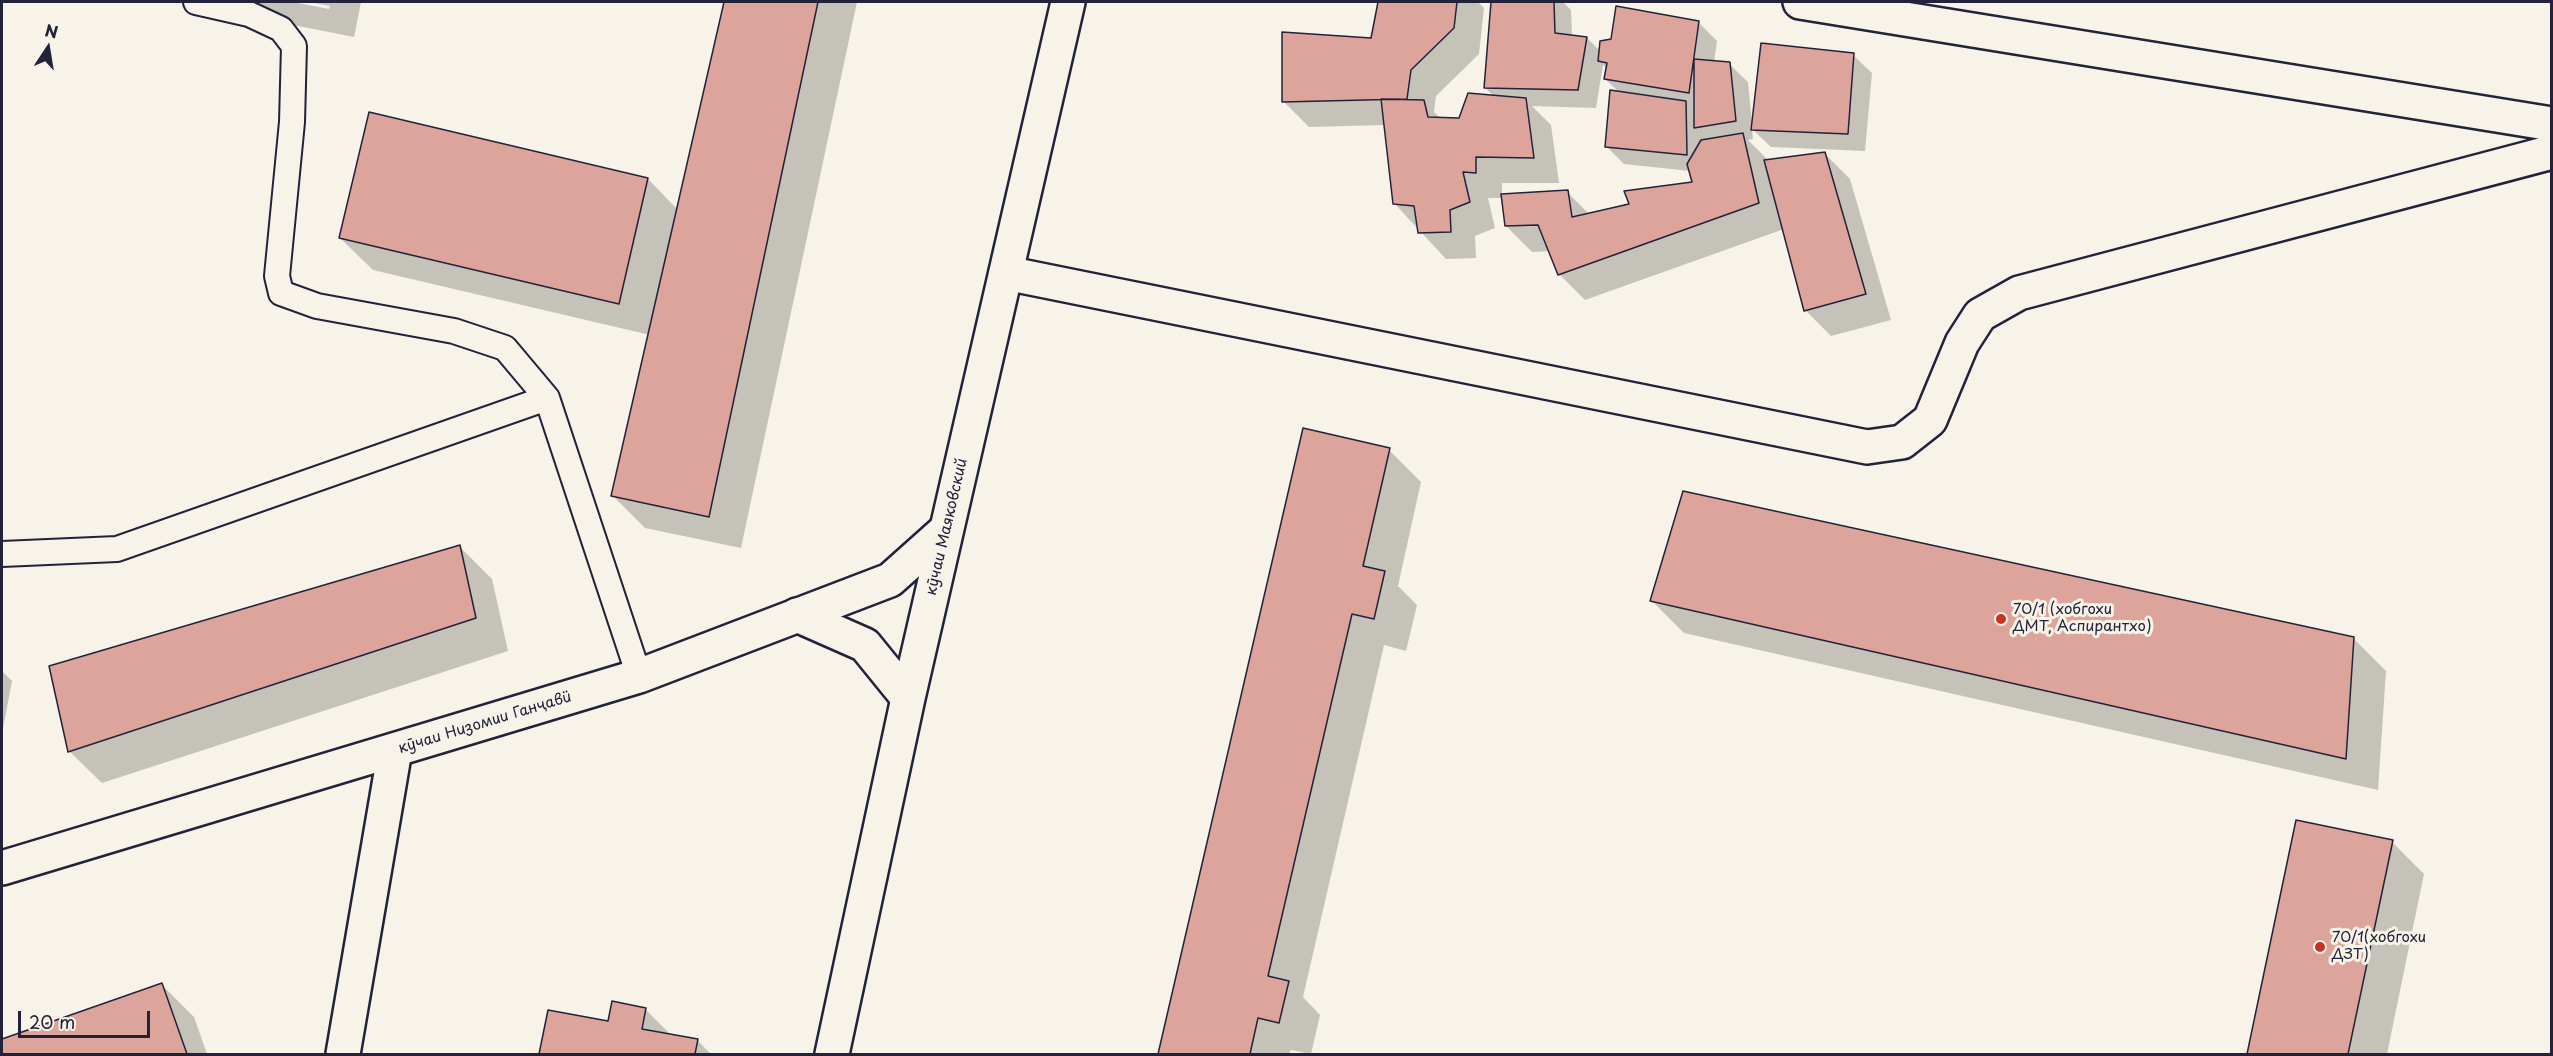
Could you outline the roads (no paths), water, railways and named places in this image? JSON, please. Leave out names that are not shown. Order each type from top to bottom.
[{"type":"street","name":"кӯчаи Маяковский","points":[[832,1054],[908,698],[1068,2]]},
{"type":"street","points":[[1800,2],[2552,124]]},
{"type":"street","points":[[1006,273],[1867,447],[1902,442],[1930,420],[1962,343],[1980,315],[2019,293],[2552,152]]},
{"type":"street","name":"кӯчаи Низомии Ганҷавӣ","points":[[2,868],[639,676],[890,579],[946,530]]},
{"type":"street","points":[[797,615],[865,645],[908,698]]},
{"type":"street","points":[[343,1054],[395,750]]},
{"type":"lane","points":[[196,2],[249,14],[281,29],[294,46],[292,122],[277,276],[281,293],[317,306],[454,331],[506,348],[547,398],[639,676]]},
{"type":"lane","points":[[2,554],[117,549],[547,398]]},
{"type":"place","name":"70/1 (хобгохи ДМТ, Аспирантхо)","points":[[2001,619]]},
{"type":"place","name":"70/1(хобгохи ДЗТ)","points":[[2320,947]]}]
